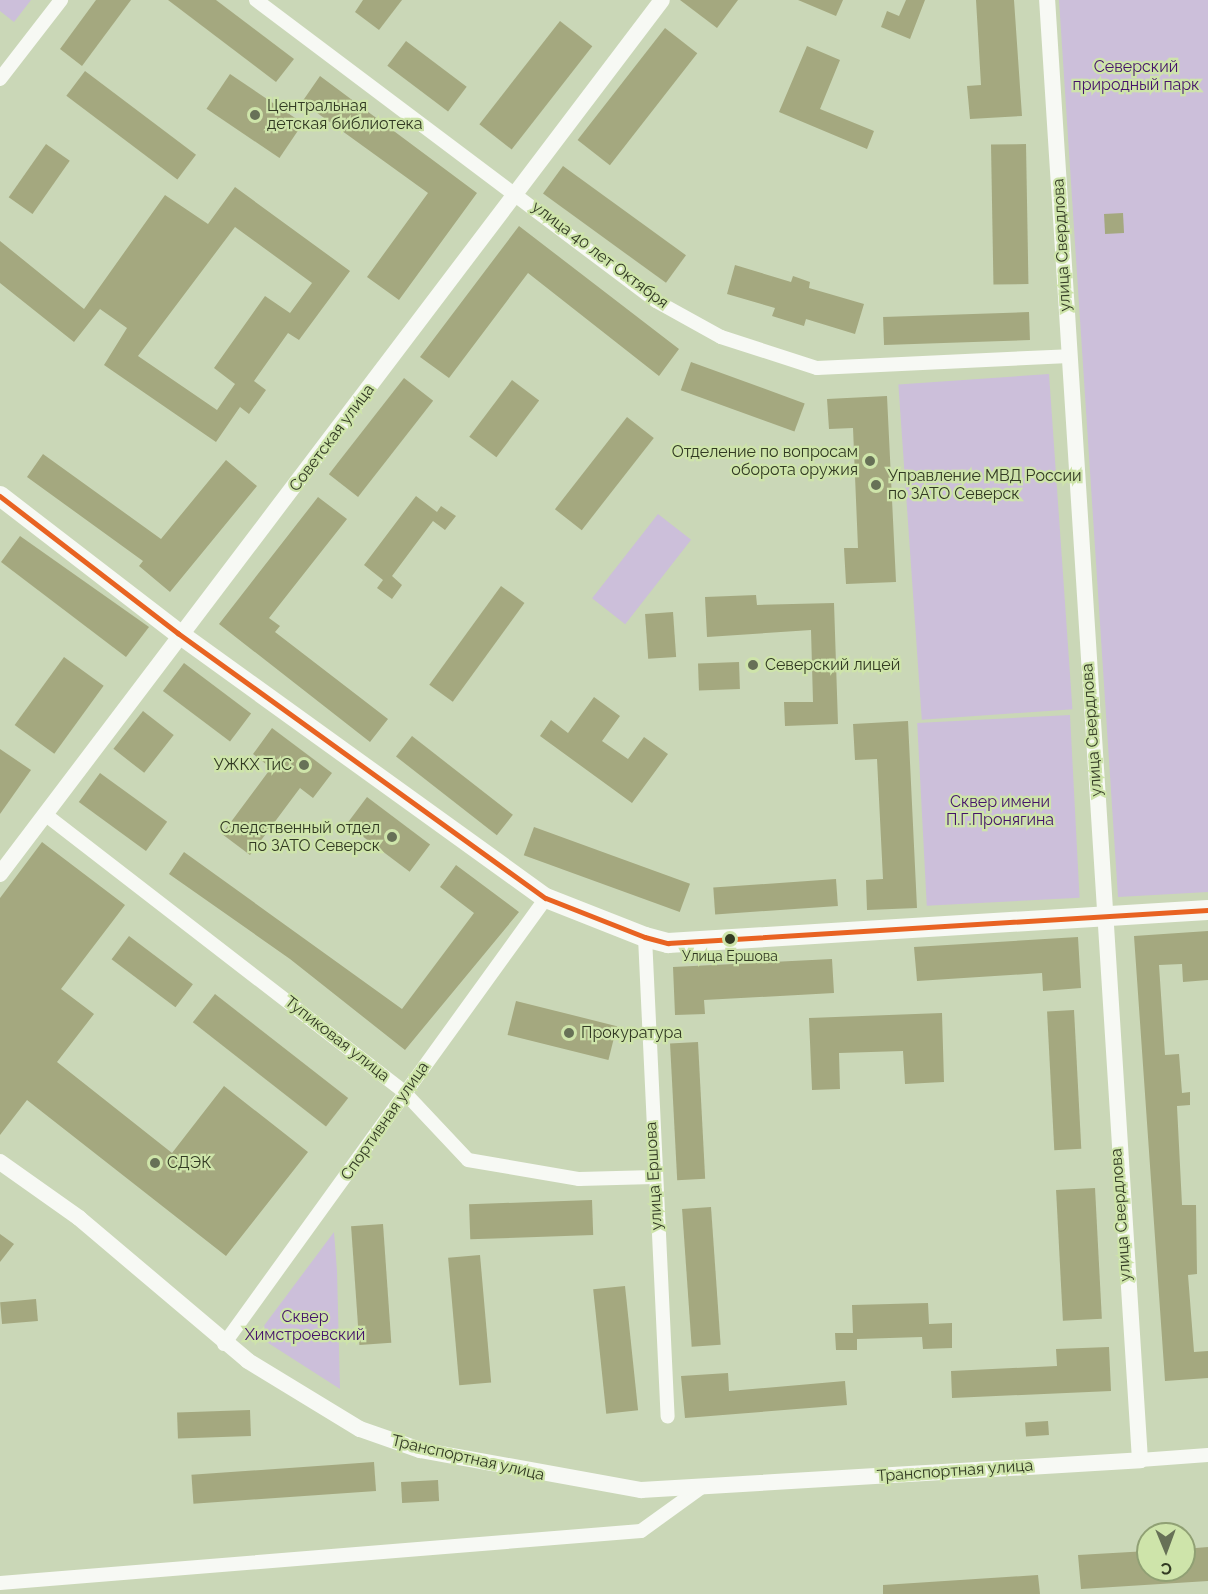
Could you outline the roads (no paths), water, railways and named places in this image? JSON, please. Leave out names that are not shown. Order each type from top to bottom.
[{"type":"main road","points":[[0,496],[178,633],[546,898],[645,937],[679,942],[1208,910]]},
{"type":"street","points":[[0,79],[61,0]]},
{"type":"street","name":"улица 40 лет Октября","points":[[256,0],[516,193],[656,301],[721,337],[781,361],[817,368],[1069,356]]},
{"type":"street","name":"Советская улица","points":[[0,874],[46,815],[178,633],[261,533],[662,0]]},
{"type":"street","name":"улица Свердлова","points":[[1047,0],[1103,917],[1140,1460]]},
{"type":"street","name":"Тупиковая улица","points":[[46,815],[404,1092],[468,1160],[579,1179],[654,1177]]},
{"type":"street","name":"Спортивная улица","points":[[224,1344],[546,898]]},
{"type":"street","name":"улица Ершова","points":[[645,937],[654,1177],[668,1416]]},
{"type":"street","name":"Транспортная улица","points":[[0,1162],[78,1218],[224,1344],[387,1441],[598,1486],[702,1487],[1208,1455]]},
{"type":"street","points":[[0,1583],[641,1531],[702,1487]]},
{"type":"place","name":"Центральная детская библиотека","points":[[255,115]]},
{"type":"place","name":"Отделение по вопросам оборота оружия","points":[[870,461]]},
{"type":"place","name":"Управление МВД России по ЗАТО Северск","points":[[876,485]]},
{"type":"place","name":"Северский лицей","points":[[753,665]]},
{"type":"place","name":"УЖКХ ТиС","points":[[304,765]]},
{"type":"place","name":"Следственный отдел по ЗАТО Северск","points":[[392,837]]},
{"type":"place","name":"Улица Ершова","points":[[730,939]]},
{"type":"place","name":"Прокуратура","points":[[569,1033]]},
{"type":"place","name":"СДЭК","points":[[155,1163]]},
{"type":"park label","name":"Северский природный парк","points":[[1136,76]]},
{"type":"park label","name":"Сквер имени П.Г.Пронягина","points":[[1000,811]]},
{"type":"park label","name":"Сквер Химстроевский","points":[[305,1326]]}]
